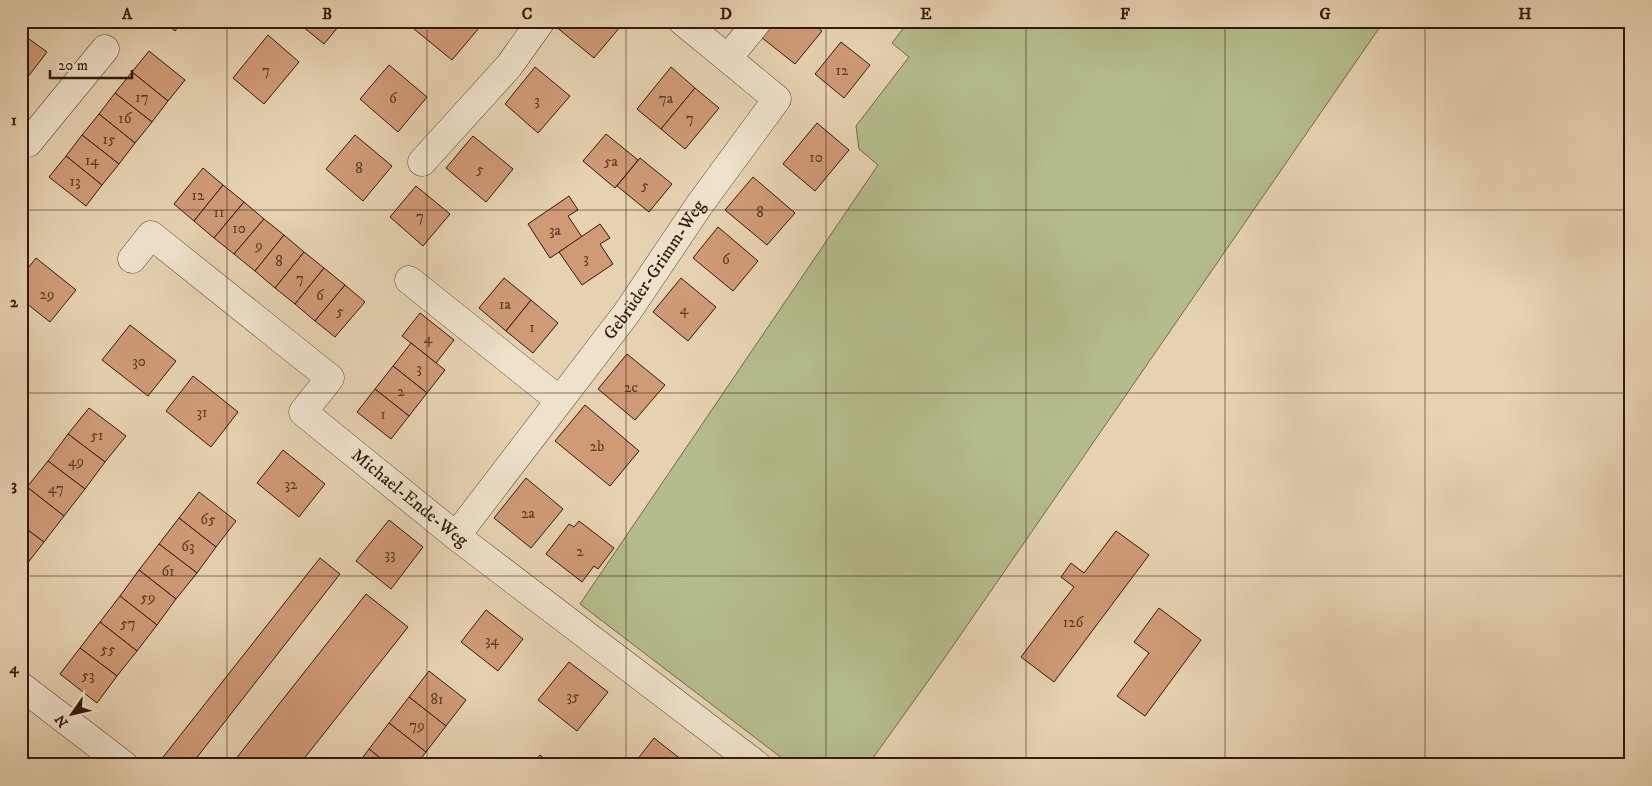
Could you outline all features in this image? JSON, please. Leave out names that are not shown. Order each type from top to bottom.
[{"type":"street","points":[[422,162],[508,66],[541,21]]},
{"type":"street","name":"Gebrüder-Grimm-Weg","points":[[456,536],[626,314],[700,204],[777,99],[682,21]]},
{"type":"street","points":[[728,58],[758,21]]},
{"type":"street","points":[[21,138],[28,143],[105,50]]},
{"type":"street","name":"Michael-Ende-Weg","points":[[132,259],[151,235],[330,378],[303,412],[456,536],[757,765]]},
{"type":"street","points":[[409,280],[559,400]]},
{"type":"street","points":[[21,686],[124,765]]},
{"type":"green space","points":[[909,21],[1384,21],[946,656],[868,765],[791,765],[580,604],[878,165],[859,149],[856,126],[909,57],[892,43]]},
{"type":"building","points":[[163,21],[183,21],[175,31]]},
{"type":"building","points":[[296,21],[343,21],[324,44]]},
{"type":"building","points":[[421,21],[484,22],[452,60],[414,29]]},
{"type":"building","points":[[560,21],[613,21],[620,27],[594,58],[555,26]]},
{"type":"building","points":[[774,21],[810,21],[822,31],[795,64],[761,37]]},
{"type":"building","points":[[268,35],[299,62],[264,104],[233,78]]},
{"type":"building","points":[[25,36],[47,52],[21,86],[21,41]]},
{"type":"building","points":[[841,42],[870,65],[844,98],[815,74]]},
{"type":"building","points":[[149,51],[185,80],[168,101],[132,72]]},
{"type":"building","points":[[389,65],[427,97],[398,132],[360,99]]},
{"type":"building","points":[[535,67],[570,96],[538,133],[505,104]]},
{"type":"building","points":[[671,67],[695,88],[661,129],[637,109]]},
{"type":"building","points":[[132,72],[168,101],[152,122],[115,93]]},
{"type":"building","points":[[695,88],[719,108],[685,149],[661,129]]},
{"type":"building","points":[[115,93],[152,122],[135,143],[99,114]]},
{"type":"building","points":[[99,114],[135,143],[119,164],[82,135]]},
{"type":"building","points":[[817,123],[849,150],[815,191],[783,164]]},
{"type":"building","points":[[606,134],[638,160],[615,188],[583,161]]},
{"type":"building","points":[[82,135],[119,164],[102,185],[66,156]]},
{"type":"building","points":[[355,135],[392,166],[363,201],[326,169]]},
{"type":"building","points":[[473,136],[513,169],[486,202],[446,168]]},
{"type":"building","points":[[66,156],[102,185],[86,206],[49,177]]},
{"type":"building","points":[[640,158],[672,184],[649,212],[617,186]]},
{"type":"building","points":[[203,168],[223,185],[194,221],[174,204]]},
{"type":"building","points":[[753,177],[795,213],[767,245],[725,210]]},
{"type":"building","points":[[223,185],[244,202],[214,238],[194,221]]},
{"type":"building","points":[[416,186],[450,214],[423,246],[390,217]]},
{"type":"building","points":[[569,196],[578,210],[568,216],[582,237],[550,258],[528,224]]},
{"type":"building","points":[[244,202],[264,219],[234,254],[214,238]]},
{"type":"building","points":[[264,219],[284,235],[255,271],[234,254]]},
{"type":"building","points":[[600,224],[610,238],[600,244],[613,264],[582,285],[559,252]]},
{"type":"building","points":[[718,227],[758,261],[733,291],[693,258]]},
{"type":"building","points":[[284,235],[304,252],[275,288],[255,271]]},
{"type":"building","points":[[304,252],[324,268],[295,304],[275,288]]},
{"type":"building","points":[[36,258],[76,290],[50,322],[21,299],[21,277]]},
{"type":"building","points":[[324,268],[345,285],[315,321],[295,304]]},
{"type":"building","points":[[504,278],[531,300],[506,331],[479,308]]},
{"type":"building","points":[[681,278],[716,307],[688,341],[653,312]]},
{"type":"building","points":[[345,285],[365,302],[335,337],[315,321]]},
{"type":"building","points":[[531,300],[558,323],[533,353],[506,331]]},
{"type":"building","points":[[420,313],[454,340],[436,363],[402,336]]},
{"type":"building","points":[[130,325],[176,361],[148,396],[102,360]]},
{"type":"building","points":[[411,343],[445,370],[427,393],[393,366]]},
{"type":"building","points":[[627,354],[665,385],[635,420],[598,389]]},
{"type":"building","points":[[393,366],[427,393],[409,416],[375,389]]},
{"type":"building","points":[[193,376],[238,412],[211,447],[166,411]]},
{"type":"building","points":[[375,389],[409,416],[391,439],[357,412]]},
{"type":"building","points":[[585,405],[639,451],[610,486],[555,441]]},
{"type":"building","points":[[89,408],[126,436],[105,462],[68,434]]},
{"type":"building","points":[[68,434],[105,462],[85,489],[48,461]]},
{"type":"building","points":[[283,450],[325,484],[299,517],[257,483]]},
{"type":"building","points":[[48,461],[85,489],[64,516],[27,487]]},
{"type":"building","points":[[526,478],[563,509],[531,548],[494,518]]},
{"type":"building","points":[[27,487],[64,516],[44,542],[21,525],[21,495]]},
{"type":"building","points":[[199,492],[236,521],[216,547],[179,518]]},
{"type":"building","points":[[179,518],[216,547],[197,573],[159,544]]},
{"type":"building","points":[[389,520],[423,547],[391,589],[356,561]]},
{"type":"building","points":[[579,521],[614,548],[598,569],[594,566],[582,582],[546,554],[569,524],[574,527]]},
{"type":"building","points":[[21,525],[44,542],[23,569],[21,568]]},
{"type":"building","points":[[1116,531],[1149,555],[1054,682],[1021,657],[1074,587],[1061,577],[1071,563],[1084,573]]},
{"type":"building","points":[[159,544],[197,573],[176,599],[139,570]]},
{"type":"building","points":[[320,558],[340,574],[191,765],[164,765],[160,761]]},
{"type":"building","points":[[139,570],[176,599],[157,625],[120,596]]},
{"type":"building","points":[[366,594],[408,627],[299,765],[231,765]]},
{"type":"building","points":[[120,596],[157,625],[137,651],[100,622]]},
{"type":"building","points":[[1159,608],[1201,640],[1145,716],[1117,696],[1149,653],[1134,642]]},
{"type":"building","points":[[486,610],[523,639],[498,671],[461,642]]},
{"type":"building","points":[[100,622],[137,651],[117,676],[80,648]]},
{"type":"building","points":[[80,648],[117,676],[97,703],[60,674]]},
{"type":"building","points":[[569,662],[608,692],[577,731],[538,700]]},
{"type":"building","points":[[429,671],[466,700],[446,726],[409,697]]},
{"type":"building","points":[[409,697],[446,726],[426,752],[389,723]]},
{"type":"building","points":[[389,723],[426,752],[416,765],[389,765],[369,749]]},
{"type":"building","points":[[654,738],[687,764],[687,765],[633,765]]},
{"type":"building","points":[[369,749],[389,765],[357,765]]},
{"type":"building","points":[[540,755],[552,765],[532,765]]}]
